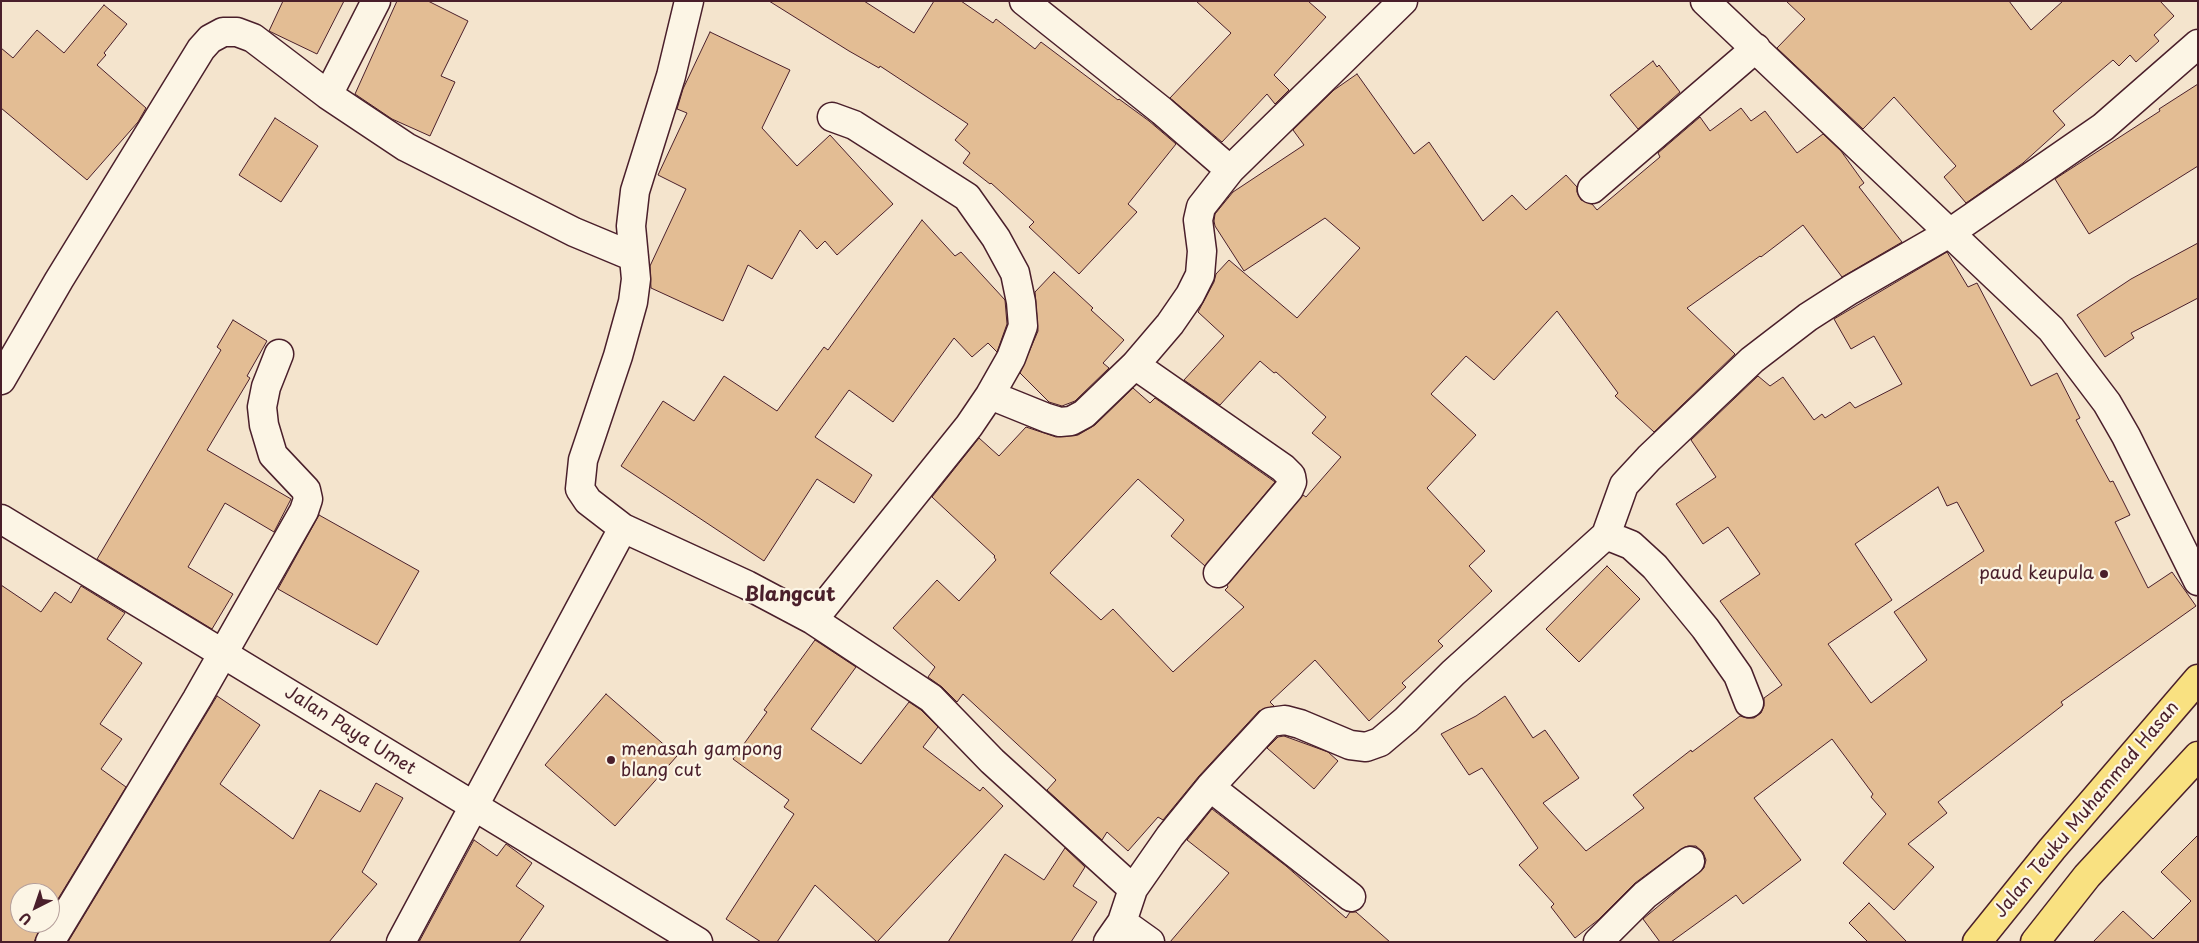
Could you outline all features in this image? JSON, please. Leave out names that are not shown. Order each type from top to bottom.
[{"type":"highway","name":"Jalan Teuku Muhammad Hasan","points":[[1977,942],[2052,849],[2198,679]]},
{"type":"highway","points":[[2035,942],[2087,876],[2198,756]]},
{"type":"street","points":[[328,95],[376,1]]},
{"type":"street","points":[[689,1],[671,76],[635,191],[631,226],[636,279],[633,302],[618,356],[583,460],[580,489],[588,500],[623,528],[747,585],[813,620],[930,698],[992,761],[1133,889]]},
{"type":"street","points":[[1024,1],[1162,111],[1230,170]]},
{"type":"street","points":[[990,396],[1060,422],[1071,421],[1084,414],[1135,365],[1170,324],[1190,295],[1200,274],[1202,251],[1198,220],[1202,207],[1230,170],[1404,1]]},
{"type":"street","points":[[1705,1],[2052,329],[2107,403],[2126,436],[2198,581]]},
{"type":"street","points":[[1,380],[59,280],[201,49],[210,39],[223,32],[237,32],[253,38],[328,95],[406,147],[574,232],[634,257]]},
{"type":"street","points":[[1150,942],[1115,932],[1133,889],[1170,836],[1210,787],[1270,722],[1285,720],[1300,724],[1350,745],[1366,747],[1380,742],[1406,720],[1453,672],[1606,535],[1624,484],[1662,444],[1752,360],[1808,317],[1841,295],[1951,232],[2103,127],[2198,44]]},
{"type":"street","points":[[1592,189],[1756,48]]},
{"type":"street","points":[[813,620],[969,426],[990,396],[1011,358],[1023,326],[1021,302],[1015,272],[996,238],[967,197],[854,125],[832,117]]},
{"type":"street","points":[[50,942],[224,653],[304,511],[308,499],[306,490],[272,455],[264,425],[262,407],[266,387],[278,354]]},
{"type":"street","points":[[1135,365],[1283,468],[1291,476],[1292,482],[1289,489],[1218,574]]},
{"type":"street","name":"Jalan Paya Umet","points":[[1,520],[224,653],[473,807],[698,942]]},
{"type":"street","points":[[401,942],[623,528]]},
{"type":"street","points":[[1606,535],[1631,546],[1655,567],[1706,628],[1742,684],[1744,695],[1749,703]]},
{"type":"street","points":[[1210,787],[1350,897]]},
{"type":"street","points":[[1598,942],[1645,895],[1690,861]]},
{"type":"building","points":[[283,1],[344,1],[317,54],[269,31]]},
{"type":"building","points":[[397,1],[428,1],[468,21],[441,76],[455,82],[430,136],[392,119],[355,94]]},
{"type":"building","points":[[769,1],[864,1],[914,33],[934,1],[961,1],[993,23],[996,19],[1035,49],[1041,42],[1149,121],[1176,144],[1128,204],[1137,212],[1079,274],[1029,227],[1034,222],[991,183],[963,163],[970,153],[955,140],[968,124],[880,66],[879,68],[849,51]]},
{"type":"building","points":[[1196,1],[1308,1],[1326,17],[1274,75],[1289,90],[1275,104],[1267,94],[1222,142],[1170,98],[1231,33]]},
{"type":"building","points":[[1786,1],[2009,1],[2031,30],[2063,1],[2160,1],[2174,16],[2154,35],[2159,41],[2136,62],[2130,55],[2119,66],[2113,60],[2053,111],[2065,125],[2023,163],[1966,203],[1944,177],[1956,166],[1894,97],[1863,129],[1777,48],[1805,19]]},
{"type":"building","points":[[104,5],[127,24],[97,65],[146,108],[138,122],[87,180],[1,108],[1,48],[13,58],[37,30],[64,53]]},
{"type":"building","points":[[710,32],[790,70],[762,128],[797,166],[830,135],[893,204],[837,255],[825,241],[817,249],[800,230],[772,279],[748,265],[723,321],[651,288],[650,266],[686,189],[658,175],[687,113],[677,109],[683,89]]},
{"type":"building","points":[[1653,61],[1657,67],[1659,65],[1680,92],[1638,129],[1610,95]]},
{"type":"building","points":[[1357,74],[1414,154],[1429,142],[1483,221],[1512,195],[1526,210],[1566,175],[1577,187],[1581,200],[1592,204],[1597,210],[1660,157],[1658,153],[1700,117],[1710,131],[1741,108],[1751,121],[1765,111],[1797,153],[1823,134],[1841,151],[1864,183],[1859,187],[1902,242],[1842,277],[1803,225],[1761,257],[1687,308],[1735,354],[1654,432],[1615,396],[1618,393],[1557,311],[1494,380],[1466,356],[1431,394],[1476,435],[1427,488],[1485,551],[1469,566],[1492,591],[1438,641],[1443,646],[1402,683],[1406,687],[1369,721],[1315,660],[1270,702],[1274,706],[1259,711],[1199,776],[1163,820],[1158,817],[1128,851],[1107,832],[1102,840],[1047,790],[1056,780],[963,694],[957,702],[942,687],[928,677],[935,667],[893,628],[937,580],[959,601],[996,560],[995,556],[932,497],[979,438],[999,456],[1026,427],[1056,437],[1078,435],[1095,425],[1133,388],[1150,403],[1155,398],[1275,482],[1205,566],[1171,536],[1184,520],[1138,479],[1050,573],[1101,620],[1113,609],[1173,672],[1244,607],[1225,590],[1228,587],[1227,585],[1303,495],[1306,497],[1341,457],[1312,433],[1326,417],[1276,372],[1274,373],[1260,361],[1220,405],[1184,380],[1224,336],[1198,312],[1214,282],[1216,274],[1229,260],[1297,318],[1360,248],[1325,218],[1244,271],[1215,226],[1215,214],[1233,192],[1304,145],[1293,130],[1334,90]]},
{"type":"building","points":[[2198,84],[2198,166],[2089,234],[2055,179]]},
{"type":"building","points":[[275,118],[318,146],[281,202],[239,175]]},
{"type":"building","points":[[922,220],[955,256],[961,252],[1005,300],[1007,324],[997,352],[988,343],[972,357],[954,338],[893,422],[849,390],[815,437],[872,475],[854,503],[817,479],[764,561],[621,466],[663,401],[694,421],[724,376],[777,411],[824,347],[828,350]]},
{"type":"building","points":[[2198,243],[2198,298],[2131,333],[2134,338],[2105,357],[2077,315],[2131,279]]},
{"type":"building","points":[[1947,252],[1968,287],[1977,283],[2031,386],[2057,373],[2080,418],[2076,420],[2110,482],[2113,481],[2130,515],[2115,522],[2148,588],[2172,572],[2196,606],[2061,702],[2063,705],[1938,802],[1947,813],[1908,844],[1934,867],[1894,910],[1843,863],[1886,814],[1871,797],[1873,794],[1832,739],[1754,798],[1801,860],[1743,904],[1736,895],[1671,942],[1660,942],[1643,919],[1704,868],[1706,860],[1703,852],[1696,846],[1688,846],[1681,849],[1635,883],[1598,920],[1575,938],[1551,907],[1554,904],[1519,865],[1538,848],[1482,768],[1469,775],[1441,734],[1476,716],[1505,696],[1533,738],[1545,730],[1579,778],[1543,803],[1586,851],[1644,808],[1633,795],[1691,750],[1692,752],[1740,716],[1754,718],[1761,713],[1764,706],[1764,698],[1782,685],[1720,601],[1760,574],[1728,527],[1703,544],[1676,504],[1716,477],[1691,440],[1758,376],[1770,386],[1783,377],[1814,420],[1822,414],[1825,418],[1850,402],[1855,408],[1902,384],[1874,336],[1851,349],[1834,319]],"holes":[[[1938,487],[1947,506],[1957,502],[1984,551],[1894,612],[1927,660],[1871,703],[1828,644],[1892,600],[1855,544]]]},
{"type":"building","points":[[1054,272],[1124,340],[1103,363],[1109,368],[1075,401],[1062,406],[1049,402],[1020,373],[1038,331],[1035,292]]},
{"type":"building","points":[[233,320],[267,341],[247,376],[250,378],[207,450],[291,499],[274,532],[225,503],[188,567],[233,594],[212,629],[97,559],[221,350],[217,347]]},
{"type":"building","points":[[319,515],[419,571],[377,645],[278,589]]},
{"type":"building","points":[[1607,566],[1640,599],[1579,662],[1546,629]]},
{"type":"building","points":[[1,585],[41,612],[55,592],[71,603],[81,586],[125,613],[107,639],[142,663],[100,724],[122,739],[101,769],[126,787],[60,896],[60,883],[10,883],[10,933],[38,933],[34,942],[1,942]]},
{"type":"building","points":[[815,640],[856,667],[811,729],[861,764],[909,702],[921,710],[938,727],[923,747],[980,791],[983,787],[1003,806],[877,942],[815,885],[777,942],[761,942],[726,919],[794,814],[784,807],[789,800],[733,759],[767,712],[764,710]]},
{"type":"building","name":"menasah gampong blang cut","points":[[606,694],[677,756],[615,826],[545,765]]},
{"type":"building","points":[[217,696],[260,725],[220,784],[293,839],[320,790],[360,812],[376,783],[403,798],[362,872],[377,884],[329,942],[68,942]]},
{"type":"building","points":[[1284,736],[1328,752],[1338,761],[1314,789],[1267,748],[1278,737]]},
{"type":"building","points":[[1212,809],[1286,866],[1346,918],[1350,912],[1356,912],[1390,942],[1170,942],[1229,873],[1187,840]]},
{"type":"building","points":[[2198,835],[2198,942],[2093,942],[2123,911],[2153,939],[2191,901],[2161,872]]},
{"type":"building","points":[[474,840],[497,856],[506,844],[532,863],[516,886],[544,906],[519,942],[419,942]]},
{"type":"building","points":[[1065,848],[1085,867],[1073,886],[1097,902],[1071,942],[948,942],[1005,854],[1044,880]]},
{"type":"building","points":[[1869,903],[1907,942],[1868,942],[1849,923]]},
{"type":"place","name":"paud keupula","points":[[2104,574]]},
{"type":"place","name":"menasah gampong blang cut","points":[[611,760]]},
{"type":"district","name":"Blangcut","points":[[790,595]]}]
